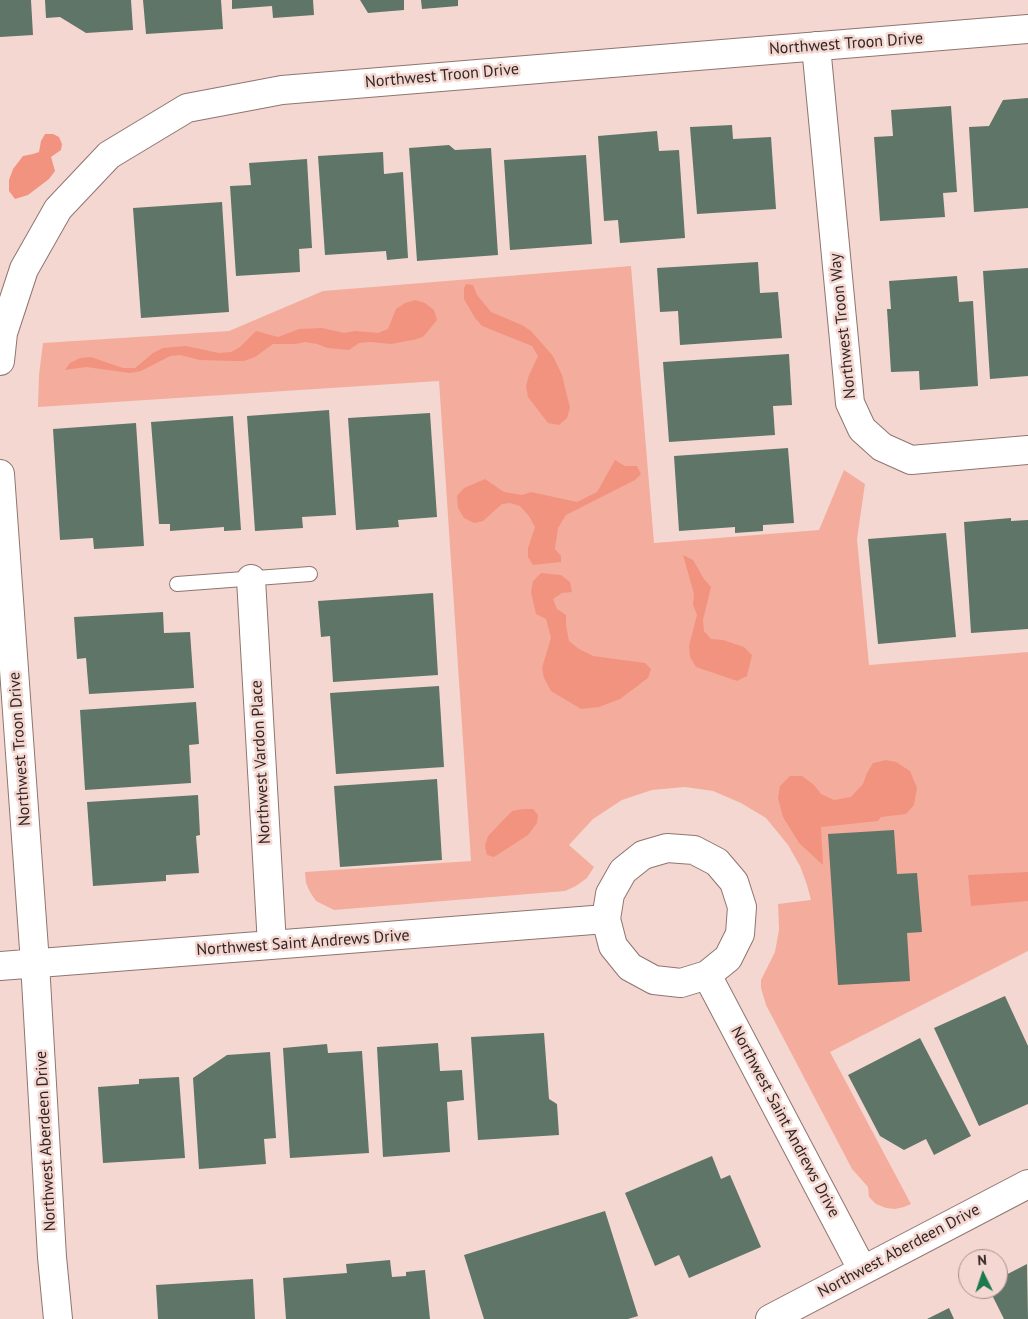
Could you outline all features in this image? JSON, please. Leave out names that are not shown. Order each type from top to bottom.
[{"type":"street","name":"Northwest Troon Drive","points":[[0,362],[3,333],[24,269],[58,208],[109,155],[187,108],[282,90],[1028,29]]},
{"type":"street","name":"Northwest Troon Way","points":[[816,46],[850,403],[862,429],[882,446],[911,460],[1028,450]]},
{"type":"street","name":"Northwest Troon Drive","points":[[0,474],[35,963]]},
{"type":"street","name":"Northwest Vardon Place","points":[[251,579],[272,945]]},
{"type":"street","points":[[668,848],[694,850],[717,862],[734,882],[742,907],[740,934],[728,958],[707,975],[681,983],[654,980],[630,967],[613,946],[606,919],[610,894],[623,871],[643,855],[668,848]]},
{"type":"street","name":"Northwest Saint Andrews Drive","points":[[0,966],[606,919]]},
{"type":"street","name":"Northwest Aberdeen Drive","points":[[35,963],[52,1257],[58,1319]]},
{"type":"street","name":"Northwest Saint Andrews Drive","points":[[707,975],[862,1269]]},
{"type":"street","name":"Northwest Aberdeen Drive","points":[[770,1319],[862,1269],[1028,1184]]},
{"type":"lane","points":[[177,584],[310,574]]},
{"type":"shaded area","points":[[45,134],[53,134],[59,137],[62,144],[61,150],[51,157],[55,171],[49,179],[28,195],[15,199],[9,191],[9,180],[13,169],[23,156],[39,152],[41,141]]},
{"type":"shaded area","points":[[631,266],[654,543],[819,530],[844,470],[865,484],[857,539],[869,665],[1028,652],[1028,951],[830,1052],[911,1204],[904,1207],[886,1208],[876,1204],[869,1197],[868,1187],[852,1169],[766,1005],[761,988],[761,980],[775,952],[779,930],[778,904],[811,900],[800,866],[788,845],[766,818],[741,803],[713,791],[685,787],[652,790],[622,800],[593,819],[569,845],[594,867],[587,878],[565,891],[334,910],[316,901],[310,892],[306,883],[305,872],[471,861],[439,381],[38,407],[43,343],[229,331],[323,291]]},
{"type":"shaded area","points":[[466,284],[473,285],[477,295],[491,312],[522,325],[531,331],[553,356],[562,375],[570,408],[567,418],[559,425],[548,423],[528,397],[526,386],[538,356],[532,346],[482,326],[464,299]]},
{"type":"shaded area","points":[[415,300],[425,303],[434,310],[437,320],[423,337],[413,340],[391,344],[359,343],[349,350],[327,348],[305,342],[273,344],[255,357],[244,361],[200,360],[180,355],[170,356],[141,371],[130,373],[86,367],[65,370],[70,363],[80,358],[91,357],[123,368],[135,368],[153,353],[163,348],[186,346],[219,353],[231,352],[240,347],[256,331],[278,337],[299,329],[322,328],[344,333],[355,331],[378,333],[388,329],[396,309],[405,303]]},
{"type":"shaded area","points":[[615,460],[625,466],[637,466],[641,474],[635,480],[566,515],[558,528],[555,549],[561,556],[561,562],[533,565],[528,557],[528,548],[535,527],[529,516],[520,506],[510,503],[502,504],[483,521],[474,523],[464,518],[458,508],[457,496],[464,488],[485,479],[504,492],[522,495],[531,492],[577,502],[597,492]]},
{"type":"shaded area","points":[[683,555],[693,560],[711,587],[703,620],[704,631],[711,639],[723,640],[744,647],[752,655],[747,676],[737,681],[696,667],[690,657],[689,646],[697,615],[693,605],[694,594]]},
{"type":"shaded area","points":[[541,573],[561,575],[570,582],[572,592],[562,593],[553,599],[557,609],[566,615],[569,641],[593,656],[645,663],[651,669],[648,678],[620,699],[599,707],[581,709],[551,691],[544,678],[542,668],[551,638],[546,619],[536,614],[531,592],[533,581]]},
{"type":"shaded area","points":[[886,760],[896,762],[910,771],[917,788],[914,805],[906,814],[881,817],[878,821],[821,827],[823,865],[799,843],[783,817],[778,798],[780,786],[790,776],[802,776],[814,785],[821,794],[834,800],[851,797],[863,784],[873,763]]},
{"type":"shaded area","points":[[533,809],[538,815],[537,823],[528,835],[494,857],[487,855],[485,846],[488,836],[512,811]]},
{"type":"shaded area","points":[[1028,872],[1028,901],[971,906],[968,875]]},
{"type":"building","points":[[0,0],[31,0],[33,35],[0,37]]},
{"type":"building","points":[[45,0],[131,0],[133,30],[86,33],[60,17],[46,18]]},
{"type":"building","points":[[143,0],[221,0],[223,29],[146,34]]},
{"type":"building","points":[[232,0],[313,0],[314,15],[273,18],[272,6],[232,9]]},
{"type":"building","points":[[360,0],[404,0],[404,10],[368,13]]},
{"type":"building","points":[[421,0],[458,0],[458,6],[422,9]]},
{"type":"building","points":[[1028,98],[1028,208],[974,212],[969,127],[989,126],[1003,100]]},
{"type":"building","points":[[951,106],[957,192],[943,193],[945,217],[880,221],[874,137],[893,136],[891,110]]},
{"type":"building","points":[[732,125],[733,139],[771,137],[776,209],[697,214],[690,127]]},
{"type":"building","points":[[657,131],[659,151],[679,150],[685,238],[620,243],[618,220],[604,221],[598,136]]},
{"type":"building","points":[[449,145],[455,150],[491,148],[498,255],[417,261],[409,148]]},
{"type":"building","points":[[383,152],[384,174],[403,172],[408,258],[387,260],[386,251],[325,255],[318,156]]},
{"type":"building","points":[[586,155],[592,244],[510,250],[504,160]]},
{"type":"building","points":[[307,159],[312,248],[299,249],[300,272],[236,276],[230,186],[251,185],[249,163]]},
{"type":"building","points":[[222,202],[229,312],[141,318],[133,208]]},
{"type":"building","points":[[758,262],[760,293],[778,292],[782,338],[680,345],[678,311],[660,312],[657,268]]},
{"type":"building","points":[[1028,268],[1028,376],[990,379],[983,271]]},
{"type":"building","points":[[957,276],[959,302],[973,301],[978,386],[920,390],[919,371],[891,372],[887,309],[891,309],[889,281]]},
{"type":"building","points":[[789,354],[792,405],[773,406],[775,435],[669,442],[663,362]]},
{"type":"building","points":[[329,410],[336,515],[302,517],[303,528],[255,531],[247,416]]},
{"type":"building","points":[[430,413],[437,517],[398,520],[399,527],[356,530],[348,418]]},
{"type":"building","points":[[233,416],[241,530],[224,531],[224,527],[170,531],[170,524],[159,524],[151,422]]},
{"type":"building","points":[[136,423],[144,546],[94,549],[93,538],[60,540],[53,429]]},
{"type":"building","points":[[788,448],[794,523],[763,525],[763,531],[735,533],[735,527],[679,531],[674,456]]},
{"type":"building","points":[[1011,518],[1011,521],[1028,520],[1028,629],[971,633],[964,522]]},
{"type":"building","points":[[946,533],[956,637],[878,644],[868,539]]},
{"type":"building","points":[[433,593],[438,675],[333,682],[330,636],[321,637],[318,601]]},
{"type":"building","points":[[163,612],[164,633],[190,632],[194,688],[89,694],[86,658],[77,659],[74,617]]},
{"type":"building","points":[[439,686],[444,767],[336,774],[330,693]]},
{"type":"building","points":[[196,702],[199,744],[189,745],[191,783],[85,790],[80,710]]},
{"type":"building","points":[[437,779],[442,860],[340,867],[334,786]]},
{"type":"building","points":[[198,795],[200,835],[196,836],[199,873],[166,875],[166,881],[93,886],[87,802]]},
{"type":"building","points":[[894,830],[897,874],[917,873],[922,932],[907,933],[910,981],[838,985],[828,834]]},
{"type":"building","points":[[1005,996],[1028,1046],[1028,1104],[979,1126],[934,1028]]},
{"type":"building","points":[[544,1033],[549,1099],[557,1104],[559,1135],[478,1140],[471,1037]]},
{"type":"building","points":[[920,1038],[971,1136],[934,1155],[926,1139],[904,1150],[880,1136],[848,1075]]},
{"type":"building","points":[[438,1043],[440,1071],[462,1070],[464,1100],[447,1102],[450,1152],[383,1157],[377,1047]]},
{"type":"building","points":[[327,1044],[328,1053],[362,1051],[369,1153],[290,1158],[283,1048]]},
{"type":"building","points":[[270,1052],[276,1138],[264,1139],[266,1164],[199,1169],[193,1078],[227,1055]]},
{"type":"building","points":[[179,1077],[185,1158],[103,1163],[98,1087],[139,1084],[139,1079]]},
{"type":"building","points":[[712,1156],[721,1179],[730,1175],[761,1247],[689,1278],[679,1255],[655,1266],[625,1193]]},
{"type":"building","points":[[605,1211],[638,1316],[628,1319],[484,1319],[464,1255]]},
{"type":"building","points":[[390,1260],[392,1277],[406,1276],[406,1272],[425,1270],[430,1319],[286,1319],[283,1278],[347,1273],[346,1264]]},
{"type":"building","points":[[1027,1264],[1028,1319],[1004,1319],[994,1299],[1008,1299],[1008,1274]]},
{"type":"building","points":[[253,1279],[255,1319],[158,1319],[156,1285]]},
{"type":"building","points":[[949,1308],[954,1319],[927,1319]]}]
